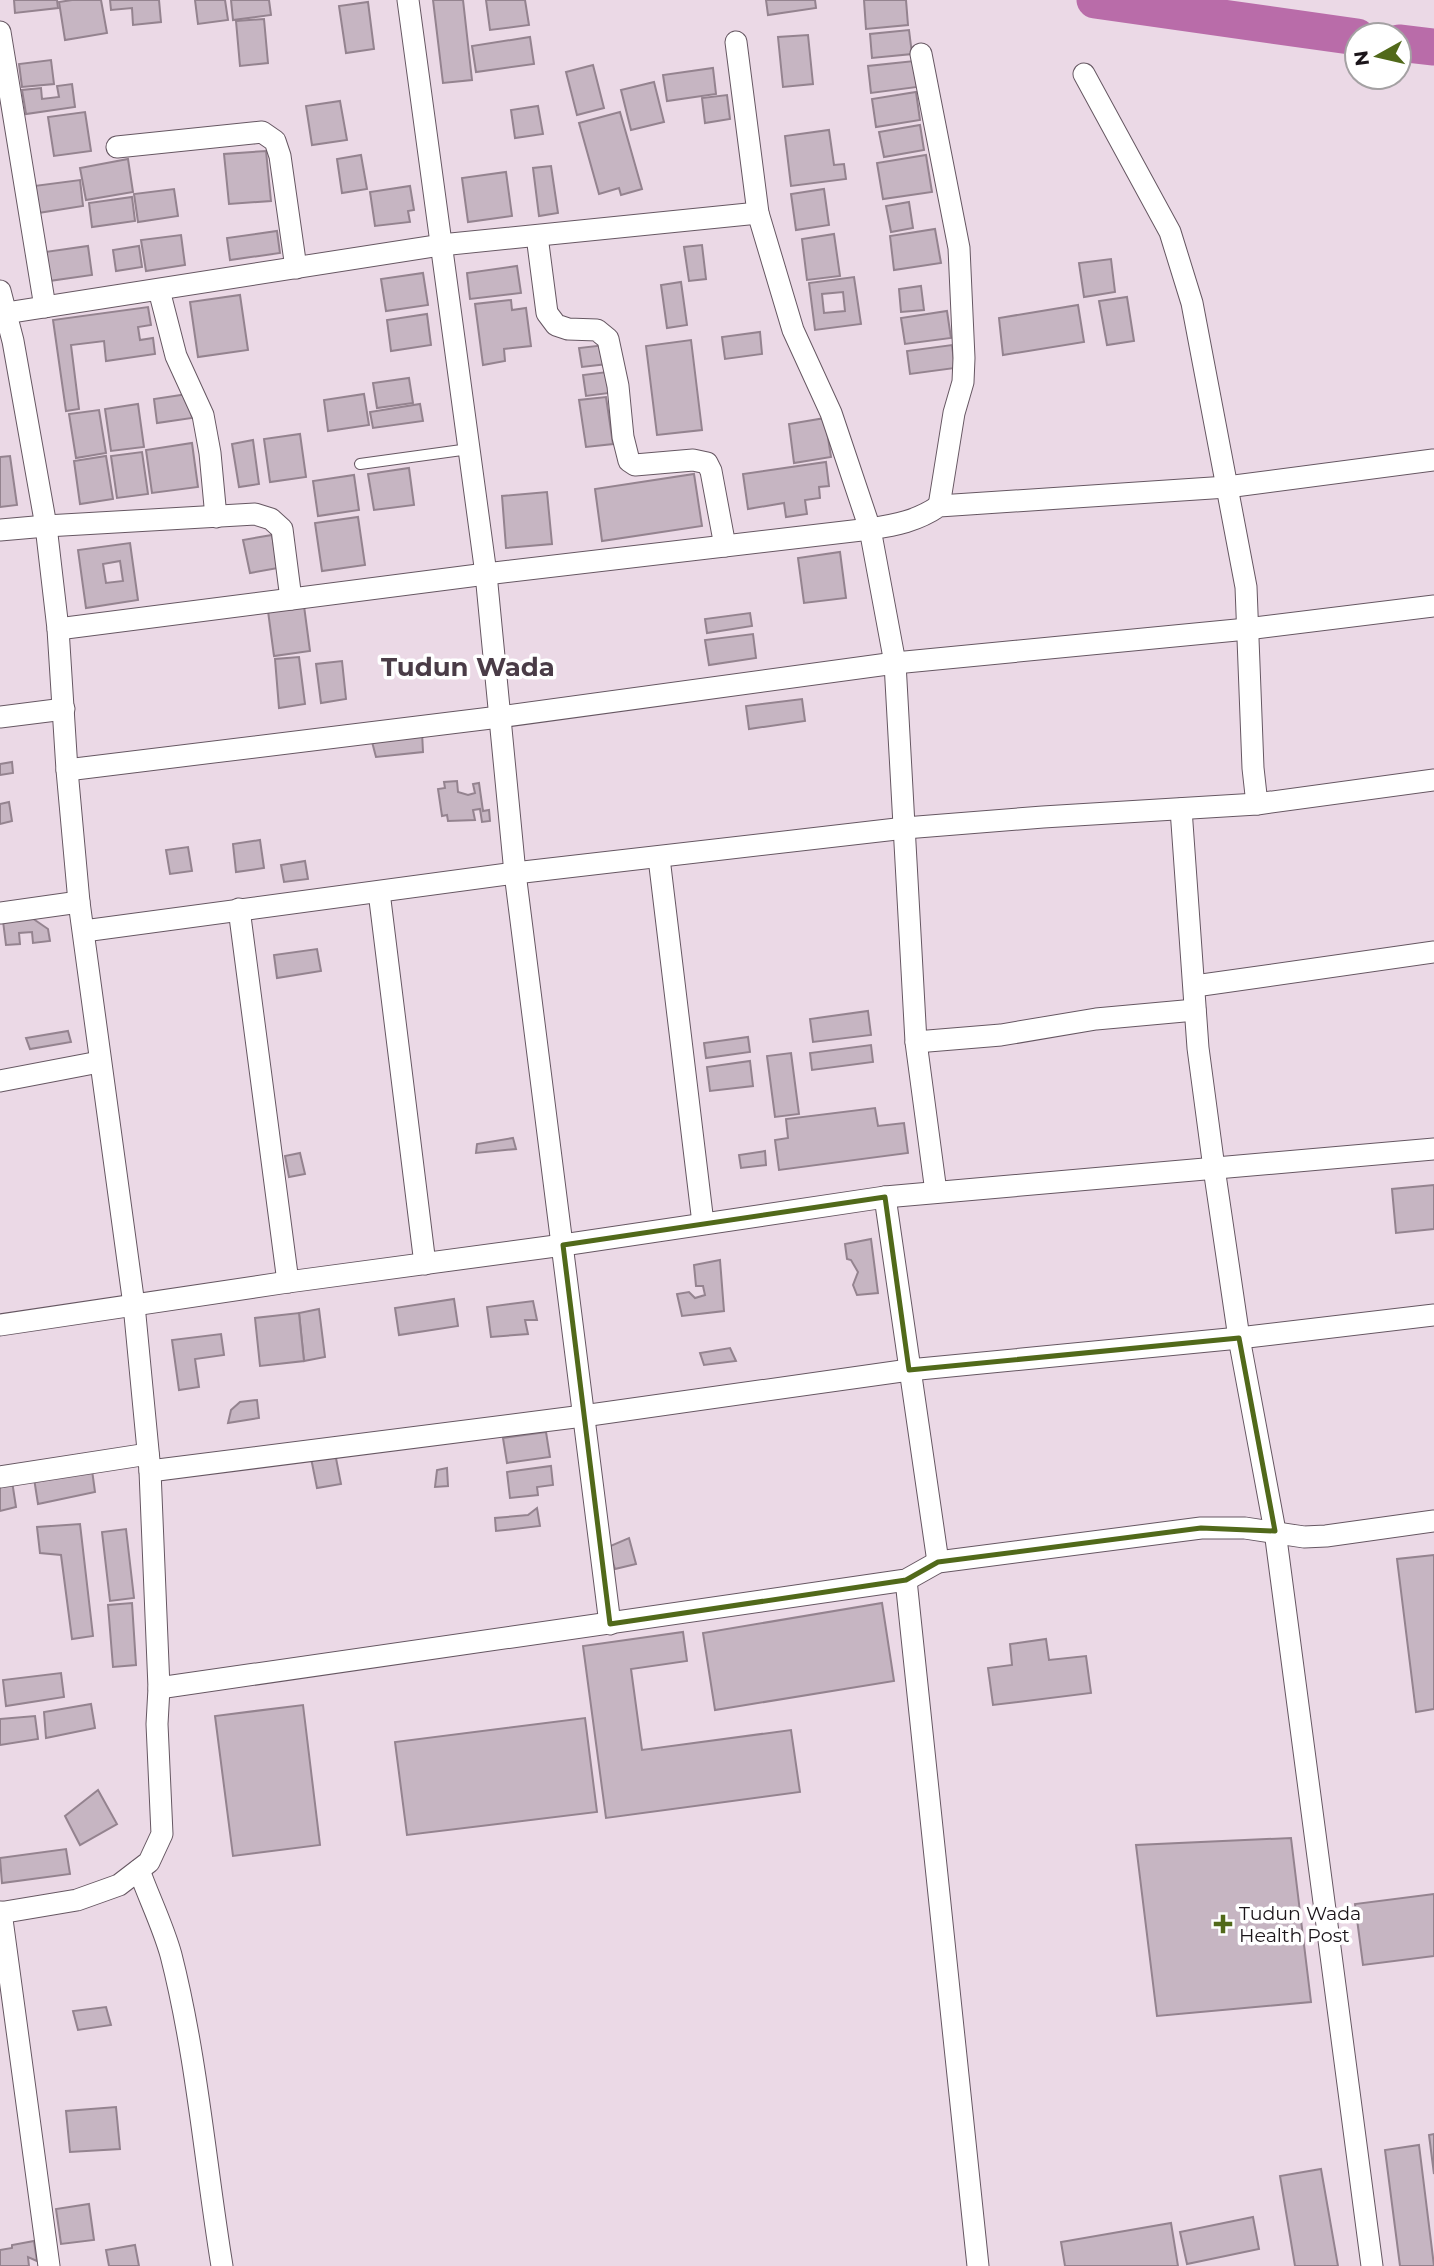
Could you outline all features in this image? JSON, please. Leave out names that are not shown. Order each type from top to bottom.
[{"type":"street","points":[[408,0],[486,574],[515,873],[610,1624]]},
{"type":"street","points":[[0,32],[45,307]]},
{"type":"street","points":[[736,42],[758,212],[793,330],[831,413],[870,529],[895,663],[916,1042],[936,1192]]},
{"type":"street","points":[[921,54],[959,248],[964,358],[963,382],[954,413],[939,506]]},
{"type":"street","points":[[1084,74],[1170,232],[1192,303],[1246,587],[1252,768],[1257,804]]},
{"type":"street","points":[[117,148],[262,132],[275,141],[281,156],[296,268]]},
{"type":"street","points":[[6,313],[441,245],[758,212]]},
{"type":"street","points":[[537,236],[547,313],[556,325],[568,329],[597,330],[608,339],[629,461],[635,465],[693,460],[706,463],[711,471],[725,546]]},
{"type":"street","points":[[159,290],[176,356],[203,415],[210,453],[216,517]]},
{"type":"street","points":[[0,291],[6,313],[6,342],[46,526],[58,629],[79,902],[134,1305],[149,1463],[159,1688],[157,1724],[162,1834],[149,1862],[119,1885],[77,1900],[1,1912],[49,2266]]},
{"type":"street","points":[[58,629],[486,574],[870,529],[906,523],[939,506],[1227,487],[1433,460]]},
{"type":"street","points":[[0,530],[255,514],[271,519],[282,528],[291,599]]},
{"type":"street","points":[[67,770],[499,717],[895,663],[1247,629],[1434,607]]},
{"type":"street","points":[[0,717],[64,709]]},
{"type":"street","points":[[83,931],[515,873],[905,828],[1257,804],[1434,780]]},
{"type":"street","points":[[1181,808],[1195,1010],[1214,1168],[1239,1338],[1275,1531],[1373,2266]]},
{"type":"street","points":[[659,858],[703,1223]]},
{"type":"street","points":[[379,891],[425,1264]]},
{"type":"street","points":[[0,913],[79,902]]},
{"type":"street","points":[[239,909],[288,1282]]},
{"type":"street","points":[[1195,986],[1434,952]]},
{"type":"street","points":[[916,1042],[1001,1035],[1096,1019],[1195,1010]]},
{"type":"street","points":[[0,1081],[99,1062]]},
{"type":"street","points":[[0,1325],[885,1197],[1434,1149]]},
{"type":"street","points":[[885,1197],[938,1562]]},
{"type":"street","points":[[0,1477],[583,1416],[909,1370],[1239,1338],[1434,1315]]},
{"type":"street","points":[[159,1688],[905,1580],[938,1562],[1201,1528],[1245,1528],[1304,1537],[1434,1521]]},
{"type":"street","points":[[905,1580],[978,2266]]},
{"type":"street","points":[[139,1870],[170,1952],[191,2046],[222,2266]]},
{"type":"lane","points":[[360,464],[469,449]]},
{"type":"highlighted area","points":[[885,1197],[909,1370],[1239,1338],[1275,1531],[1201,1528],[938,1562],[906,1580],[610,1624],[563,1245]]},
{"type":"building","points":[[14,0],[57,0],[58,8],[15,13]]},
{"type":"building","points":[[101,0],[107,33],[65,40],[59,2]]},
{"type":"building","points":[[110,0],[159,0],[161,22],[133,25],[132,8],[111,10]]},
{"type":"building","points":[[195,0],[225,0],[228,20],[198,24]]},
{"type":"building","points":[[231,0],[269,0],[271,15],[233,20]]},
{"type":"building","points":[[433,0],[463,0],[472,80],[443,83]]},
{"type":"building","points":[[486,0],[525,0],[529,25],[490,30]]},
{"type":"building","points":[[766,0],[815,0],[816,8],[768,15]]},
{"type":"building","points":[[864,0],[906,0],[908,25],[866,29]]},
{"type":"building","points":[[368,2],[374,49],[346,53],[339,6]]},
{"type":"building","points":[[264,19],[268,63],[240,66],[236,21]]},
{"type":"building","points":[[909,30],[912,54],[872,58],[870,34]]},
{"type":"building","points":[[808,35],[813,84],[783,87],[778,37]]},
{"type":"building","points":[[530,37],[534,64],[476,72],[472,46]]},
{"type":"building","points":[[51,60],[54,84],[22,87],[19,64]]},
{"type":"building","points":[[914,61],[917,87],[871,93],[868,66]]},
{"type":"building","points":[[593,65],[604,108],[577,115],[566,72]]},
{"type":"building","points":[[713,68],[716,94],[667,101],[663,75]]},
{"type":"building","points":[[654,82],[664,122],[631,130],[621,90]]},
{"type":"building","points":[[72,84],[75,107],[26,114],[22,90],[41,88],[42,99],[59,97],[57,86]]},
{"type":"building","points":[[916,92],[920,120],[876,127],[872,99]]},
{"type":"building","points":[[727,95],[730,119],[705,123],[702,98]]},
{"type":"building","points":[[340,101],[347,140],[312,145],[306,106]]},
{"type":"building","points":[[538,106],[543,134],[515,138],[511,110]]},
{"type":"building","points":[[85,112],[91,151],[54,156],[48,117]]},
{"type":"building","points":[[620,112],[642,189],[621,195],[619,188],[599,194],[579,123]]},
{"type":"building","points":[[920,125],[924,150],[884,157],[879,132]]},
{"type":"building","points":[[829,130],[834,165],[844,164],[846,179],[791,186],[785,136]]},
{"type":"building","points":[[266,151],[271,201],[229,204],[224,154]]},
{"type":"building","points":[[361,155],[367,189],[342,193],[337,159]]},
{"type":"building","points":[[926,155],[932,192],[883,199],[877,163]]},
{"type":"building","points":[[128,159],[133,192],[86,200],[80,168]]},
{"type":"building","points":[[551,166],[558,213],[539,216],[533,168]]},
{"type":"building","points":[[506,172],[512,216],[468,222],[462,178]]},
{"type":"building","points":[[80,180],[83,206],[38,213],[34,186]]},
{"type":"building","points":[[410,186],[414,210],[408,211],[410,222],[375,226],[370,192]]},
{"type":"building","points":[[174,189],[178,216],[138,222],[134,194]]},
{"type":"building","points":[[824,189],[829,225],[796,230],[791,194]]},
{"type":"building","points":[[132,197],[135,221],[92,227],[89,203]]},
{"type":"building","points":[[909,202],[913,228],[891,232],[886,206]]},
{"type":"building","points":[[935,229],[941,263],[894,270],[890,236]]},
{"type":"building","points":[[277,231],[280,253],[230,260],[227,238]]},
{"type":"building","points":[[834,234],[840,276],[807,280],[802,239]]},
{"type":"building","points":[[181,235],[185,265],[146,271],[141,240]]},
{"type":"building","points":[[702,245],[706,279],[689,281],[684,247]]},
{"type":"building","points":[[88,246],[92,275],[49,281],[45,252]]},
{"type":"building","points":[[139,246],[142,267],[116,271],[113,250]]},
{"type":"building","points":[[1111,259],[1115,292],[1084,297],[1079,263]]},
{"type":"building","points":[[517,266],[521,293],[470,299],[467,273]]},
{"type":"building","points":[[423,273],[428,305],[386,311],[381,279]]},
{"type":"building","points":[[854,277],[861,324],[815,330],[809,283]],"holes":[[[843,292],[845,311],[824,313],[822,294]]]},
{"type":"building","points":[[681,282],[687,325],[667,328],[661,285]]},
{"type":"building","points":[[921,286],[924,310],[901,312],[899,289]]},
{"type":"building","points":[[240,295],[248,350],[198,357],[190,302]]},
{"type":"building","points":[[1127,297],[1134,341],[1107,345],[1099,301]]},
{"type":"building","points":[[511,300],[512,310],[526,308],[531,346],[504,349],[505,361],[483,365],[475,304]]},
{"type":"building","points":[[1078,305],[1084,342],[1003,355],[999,318]]},
{"type":"building","points":[[148,307],[151,325],[138,327],[140,340],[153,338],[155,354],[106,361],[104,341],[71,345],[79,409],[66,411],[53,320]]},
{"type":"building","points":[[947,311],[951,338],[905,344],[901,318]]},
{"type":"building","points":[[427,314],[431,345],[391,351],[387,320]]},
{"type":"building","points":[[760,332],[762,354],[725,359],[722,337]]},
{"type":"building","points":[[691,340],[702,430],[657,435],[646,346]]},
{"type":"building","points":[[605,345],[607,364],[582,367],[579,348]]},
{"type":"building","points":[[952,345],[955,368],[910,374],[907,351]]},
{"type":"building","points":[[607,372],[609,393],[586,396],[583,375]]},
{"type":"building","points":[[409,378],[413,403],[377,408],[373,383]]},
{"type":"building","points":[[188,394],[192,418],[157,423],[154,399]]},
{"type":"building","points":[[364,394],[369,425],[328,431],[324,400]]},
{"type":"building","points":[[606,397],[613,444],[586,447],[579,400]]},
{"type":"building","points":[[138,404],[144,447],[111,451],[105,409]]},
{"type":"building","points":[[420,404],[423,421],[373,428],[370,412]]},
{"type":"building","points":[[99,410],[106,453],[76,458],[69,414]]},
{"type":"building","points":[[825,418],[831,457],[794,463],[789,424]]},
{"type":"building","points":[[300,434],[306,477],[270,482],[264,439]]},
{"type":"building","points":[[253,440],[259,484],[239,487],[232,444]]},
{"type":"building","points":[[192,443],[198,487],[152,493],[146,450]]},
{"type":"building","points":[[142,452],[148,494],[117,498],[111,456]]},
{"type":"building","points":[[10,456],[17,505],[0,507],[0,457]]},
{"type":"building","points":[[106,456],[113,499],[80,504],[74,461]]},
{"type":"building","points":[[826,462],[829,486],[819,487],[820,498],[805,500],[807,514],[786,517],[784,503],[748,509],[743,474]]},
{"type":"building","points":[[409,468],[414,505],[374,510],[368,474]]},
{"type":"building","points":[[694,474],[702,526],[602,541],[595,489]]},
{"type":"building","points":[[354,475],[359,510],[318,516],[313,481]]},
{"type":"building","points":[[547,492],[552,544],[506,548],[502,496]]},
{"type":"building","points":[[358,517],[365,565],[322,571],[315,523]]},
{"type":"building","points":[[272,535],[278,568],[250,573],[243,540]]},
{"type":"building","points":[[130,543],[138,600],[86,608],[78,550]],"holes":[[[120,561],[123,581],[106,583],[103,564]]]},
{"type":"building","points":[[840,552],[846,598],[804,603],[798,558]]},
{"type":"building","points":[[304,606],[310,651],[274,656],[268,611]]},
{"type":"building","points":[[750,613],[752,626],[707,633],[705,619]]},
{"type":"building","points":[[753,634],[756,658],[709,665],[705,640]]},
{"type":"building","points":[[299,657],[305,704],[279,708],[275,659]]},
{"type":"building","points":[[342,661],[346,699],[321,703],[316,664]]},
{"type":"building","points":[[802,699],[805,721],[749,729],[746,706]]},
{"type":"building","points":[[422,732],[423,752],[376,757],[371,738]]},
{"type":"building","points":[[12,762],[13,773],[0,775],[0,764]]},
{"type":"building","points":[[457,781],[458,792],[468,795],[475,793],[473,784],[479,783],[483,811],[489,810],[490,821],[482,822],[480,809],[473,810],[475,820],[448,821],[447,815],[442,816],[438,789],[445,788],[444,782]]},
{"type":"building","points":[[9,802],[12,821],[0,824],[0,804]]},
{"type":"building","points":[[260,840],[264,868],[236,872],[233,844]]},
{"type":"building","points":[[188,847],[192,871],[170,874],[166,850]]},
{"type":"building","points":[[305,861],[308,879],[284,882],[281,865]]},
{"type":"building","points":[[32,918],[48,929],[50,941],[33,943],[32,932],[19,933],[20,944],[6,945],[3,921]]},
{"type":"building","points":[[317,949],[321,971],[277,978],[274,955]]},
{"type":"building","points":[[868,1011],[871,1035],[813,1042],[810,1019]]},
{"type":"building","points":[[68,1031],[71,1042],[30,1049],[26,1038]]},
{"type":"building","points":[[748,1037],[750,1052],[706,1058],[704,1043]]},
{"type":"building","points":[[871,1045],[873,1062],[812,1070],[810,1053]]},
{"type":"building","points":[[791,1053],[799,1114],[775,1117],[767,1056]]},
{"type":"building","points":[[750,1061],[753,1086],[710,1091],[707,1067]]},
{"type":"building","points":[[875,1108],[878,1126],[904,1123],[908,1153],[779,1170],[775,1140],[788,1138],[786,1119]]},
{"type":"building","points":[[513,1138],[516,1149],[476,1153],[477,1144]]},
{"type":"building","points":[[765,1151],[766,1165],[741,1168],[739,1155]]},
{"type":"building","points":[[300,1153],[305,1174],[289,1177],[285,1156]]},
{"type":"building","points":[[1434,1185],[1434,1229],[1396,1233],[1392,1189]]},
{"type":"building","points":[[871,1239],[878,1293],[857,1295],[853,1285],[858,1272],[851,1260],[847,1259],[845,1244]]},
{"type":"building","points":[[720,1260],[724,1311],[682,1316],[677,1294],[689,1292],[695,1298],[705,1295],[703,1286],[696,1286],[694,1265]]},
{"type":"building","points":[[454,1299],[458,1326],[399,1335],[395,1308]]},
{"type":"building","points":[[533,1301],[537,1320],[525,1320],[528,1334],[491,1337],[487,1307]]},
{"type":"building","points":[[319,1309],[325,1357],[304,1361],[299,1313]]},
{"type":"building","points":[[299,1313],[304,1361],[260,1366],[255,1318]]},
{"type":"building","points":[[221,1334],[224,1355],[195,1359],[199,1387],[179,1390],[172,1340]]},
{"type":"building","points":[[730,1348],[736,1361],[704,1365],[700,1353]]},
{"type":"building","points":[[257,1400],[259,1418],[228,1423],[231,1410],[240,1402]]},
{"type":"building","points":[[546,1432],[550,1457],[507,1463],[503,1438]]},
{"type":"building","points":[[335,1453],[341,1484],[317,1488],[311,1458]]},
{"type":"building","points":[[551,1466],[553,1485],[537,1487],[538,1495],[510,1498],[507,1472]]},
{"type":"building","points":[[447,1468],[448,1486],[435,1487],[437,1470]]},
{"type":"building","points":[[92,1470],[95,1492],[38,1504],[33,1472]]},
{"type":"building","points":[[12,1481],[16,1507],[0,1511],[0,1483]]},
{"type":"building","points":[[537,1508],[540,1526],[496,1531],[495,1518],[528,1515]]},
{"type":"building","points":[[80,1524],[93,1636],[72,1639],[61,1555],[40,1553],[37,1527]]},
{"type":"building","points":[[126,1529],[134,1598],[110,1601],[102,1532]]},
{"type":"building","points":[[629,1538],[636,1564],[615,1569],[608,1547]]},
{"type":"building","points":[[1434,1555],[1434,1709],[1416,1712],[1397,1559]]},
{"type":"building","points":[[132,1603],[136,1665],[113,1667],[108,1605]]},
{"type":"building","points":[[882,1603],[894,1681],[715,1710],[703,1633]]},
{"type":"building","points":[[683,1632],[687,1661],[631,1669],[642,1750],[791,1730],[800,1792],[606,1818],[583,1646]]},
{"type":"building","points":[[1046,1639],[1049,1660],[1086,1656],[1091,1693],[993,1705],[988,1668],[1012,1665],[1010,1644]]},
{"type":"building","points":[[61,1673],[64,1697],[6,1706],[3,1680]]},
{"type":"building","points":[[91,1704],[95,1728],[46,1738],[44,1712]]},
{"type":"building","points":[[303,1705],[320,1845],[233,1856],[215,1716]]},
{"type":"building","points":[[35,1716],[38,1739],[0,1745],[0,1719]]},
{"type":"building","points":[[585,1718],[597,1812],[407,1835],[395,1742]]},
{"type":"building","points":[[98,1790],[117,1824],[80,1845],[65,1816]]},
{"type":"building","name":"Tudun Wada Health Post","points":[[1291,1838],[1311,2002],[1157,2016],[1136,1845]]},
{"type":"building","points":[[66,1849],[70,1874],[2,1883],[0,1858]]},
{"type":"building","points":[[1434,1894],[1434,1956],[1363,1965],[1355,1904]]},
{"type":"building","points":[[106,2007],[111,2025],[78,2030],[73,2011]]},
{"type":"building","points":[[116,2107],[120,2149],[70,2152],[66,2111]]},
{"type":"building","points":[[1434,2134],[1434,2174],[1429,2135]]},
{"type":"building","points":[[1419,2145],[1434,2266],[1400,2266],[1385,2150]]},
{"type":"building","points":[[1321,2169],[1338,2266],[1295,2266],[1280,2176]]},
{"type":"building","points":[[89,2204],[94,2240],[61,2244],[56,2209]]},
{"type":"building","points":[[1253,2217],[1259,2249],[1187,2264],[1180,2232]]},
{"type":"building","points":[[1171,2223],[1178,2266],[1065,2266],[1061,2242]]},
{"type":"building","points":[[34,2241],[37,2261],[28,2257],[29,2266],[0,2266],[0,2250]]},
{"type":"building","points":[[135,2245],[139,2266],[109,2266],[106,2250]]},
{"type":"waterway","points":[[1095,0],[1343,35]]},
{"type":"waterway","points":[[1413,45],[1434,47]]},
{"type":"place","name":"Tudun Wada Health Post","points":[[1223,1924]]},
{"type":"district","name":"Tudun Wada","points":[[468,667]]}]
